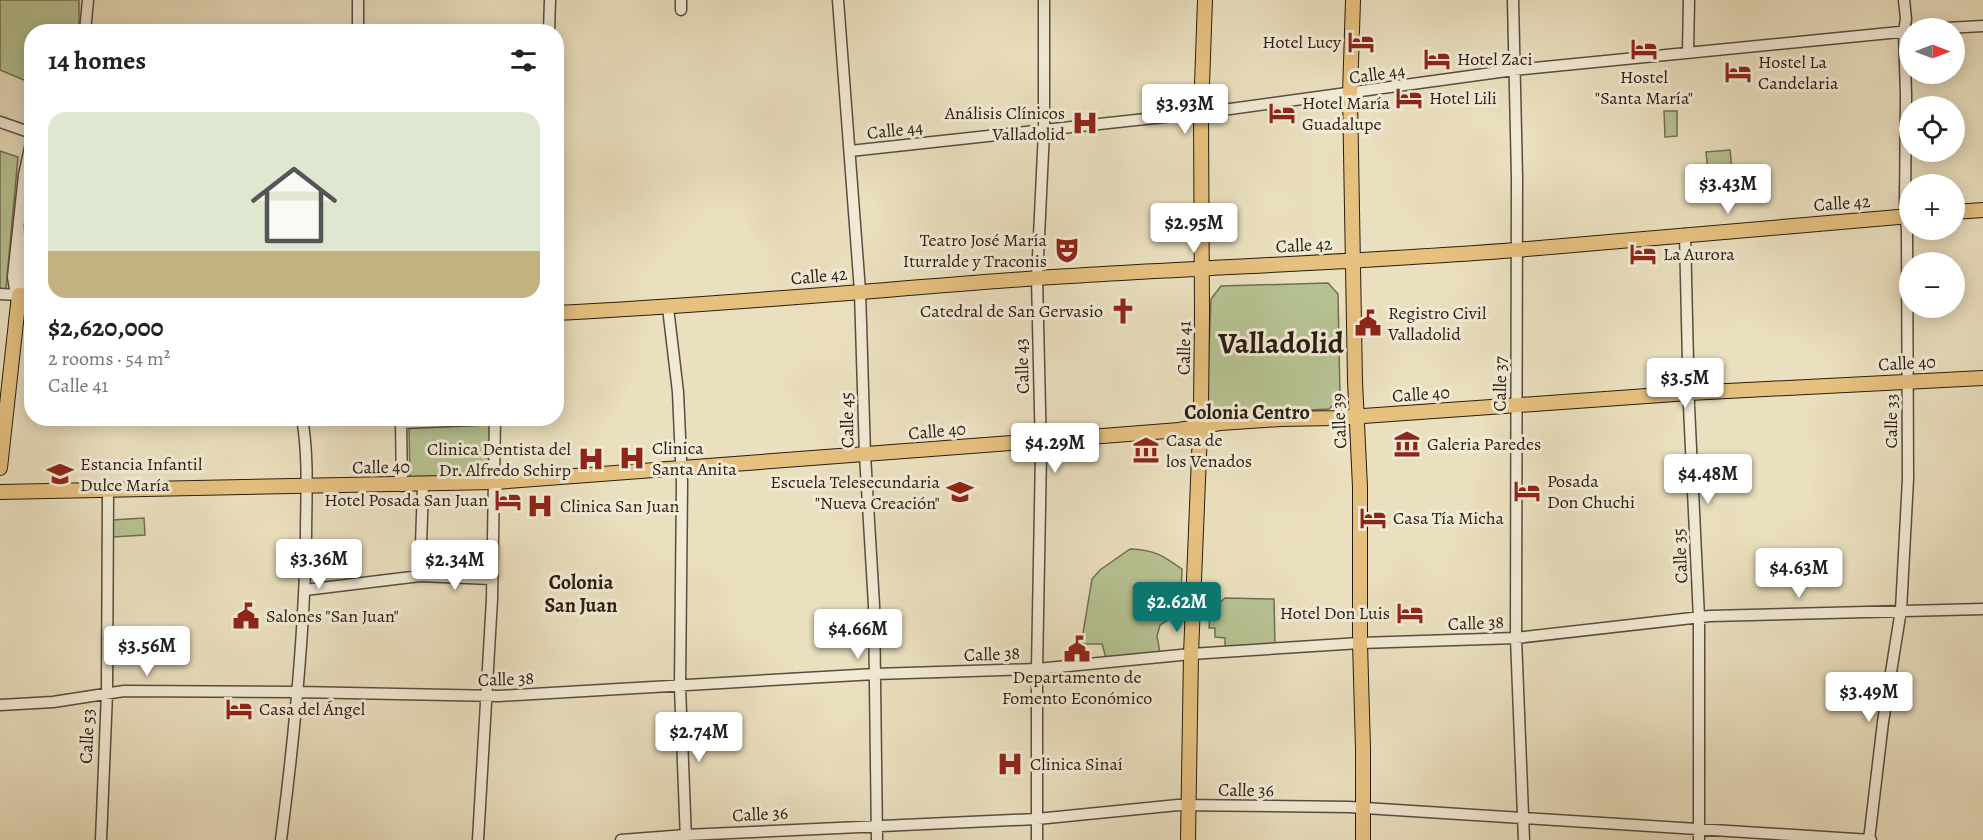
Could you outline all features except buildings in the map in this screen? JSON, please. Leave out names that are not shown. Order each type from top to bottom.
[{"type":"main road","name":"Calle 41","points":[[1188,840],[1191,654],[1202,327],[1201,113],[1205,0]]},
{"type":"main road","name":"Calle 39","points":[[1353,0],[1350,94],[1356,417],[1360,487],[1363,840]]},
{"type":"main road","points":[[1965,211],[1983,210]]},
{"type":"main road","name":"Calle 42","points":[[564,313],[668,308],[1037,278],[1516,250],[1899,218]]},
{"type":"main road","points":[[0,468],[24,303]]},
{"type":"main road","name":"Calle 40","points":[[0,492],[402,486],[495,482],[1090,437],[1220,423],[1356,417],[1908,380],[1983,378]]},
{"type":"street","points":[[86,24],[88,0]]},
{"type":"street","points":[[358,0],[358,24]]},
{"type":"street","points":[[549,24],[550,0]]},
{"type":"street","name":"Calle 45","points":[[838,0],[860,291],[865,455],[874,605],[877,840]]},
{"type":"street","name":"Calle 43","points":[[1037,840],[1041,440],[1037,278],[1044,131],[1044,0]]},
{"type":"street","name":"Calle 37","points":[[1513,0],[1517,177],[1516,639],[1524,840]]},
{"type":"street","points":[[1688,53],[1689,0]]},
{"type":"street","name":"Calle 33","points":[[1904,0],[1906,18]]},
{"type":"street","points":[[1965,27],[1983,26]]},
{"type":"street","name":"Calle 44","points":[[850,151],[1201,113],[1514,70],[1899,33]]},
{"type":"street","name":"Calle 33","points":[[1906,84],[1907,174]]},
{"type":"street","points":[[0,122],[24,130]]},
{"type":"street","points":[[24,175],[13,278],[15,289],[24,295]]},
{"type":"street","name":"Calle 35","points":[[1685,234],[1699,618],[1699,835]]},
{"type":"street","name":"Calle 33","points":[[1870,840],[1884,722],[1901,610],[1908,478],[1907,240]]},
{"type":"street","points":[[0,294],[24,296]]},
{"type":"street","points":[[668,308],[678,392],[681,469],[680,687],[686,837]]},
{"type":"street","points":[[281,840],[293,749],[305,590],[306,454],[303,426]]},
{"type":"street","points":[[401,426],[402,486]]},
{"type":"street","points":[[478,840],[492,579],[495,426]]},
{"type":"street","points":[[420,576],[423,485]]},
{"type":"street","name":"Calle 53","points":[[101,840],[107,693],[108,490]]},
{"type":"street","points":[[305,590],[420,576],[492,579]]},
{"type":"street","name":"Calle 38","points":[[0,705],[53,702],[124,691],[485,696],[680,687],[875,674],[1037,669],[1191,654],[1360,643],[1516,639],[1710,616],[1983,609]]},
{"type":"street","name":"Calle 36","points":[[621,840],[876,825],[1037,819],[1188,805],[1363,808],[1524,819],[1699,835],[1870,840]]},
{"type":"green space","points":[[0,0],[79,0],[79,24],[24,24],[24,80],[0,70]]},
{"type":"green space","points":[[1664,111],[1677,111],[1677,136],[1665,137]]},
{"type":"green space","points":[[1730,150],[1733,179],[1709,182],[1706,152]]},
{"type":"green space","points":[[0,151],[18,157],[6,289],[0,289]]},
{"type":"green space","points":[[1328,283],[1338,294],[1340,398],[1329,409],[1218,415],[1207,402],[1211,299],[1221,286]]},
{"type":"green space","points":[[491,426],[492,474],[410,479],[409,427]]},
{"type":"green space","points":[[144,518],[145,535],[113,537],[112,520]]},
{"type":"green space","points":[[1130,549],[1158,554],[1182,569],[1181,593],[1176,602],[1173,617],[1160,625],[1157,636],[1160,653],[1106,658],[1102,644],[1084,644],[1082,639],[1092,579],[1100,570]]},
{"type":"green space","points":[[1225,598],[1274,599],[1275,647],[1225,649],[1225,638],[1215,637],[1215,628],[1209,628],[1210,612]]},
{"type":"place","name":"Hotel Lucy","points":[[1361,42]]},
{"type":"place","name":"Hostel \"Santa María\"","points":[[1644,49]]},
{"type":"place","name":"Hotel Zaci","points":[[1437,59]]},
{"type":"place","name":"Hostel La Candelaria","points":[[1738,72]]},
{"type":"place","name":"Hotel Lili","points":[[1409,98]]},
{"type":"place","name":"Hotel María Guadalupe","points":[[1282,113]]},
{"type":"place","name":"Análisis Clínicos Valladolid","points":[[1085,123]]},
{"type":"place","name":"Teatro José María Iturralde y Traconis","points":[[1067,250]]},
{"type":"place","name":"La Aurora","points":[[1643,254]]},
{"type":"place","name":"Catedral de San Gervasio","points":[[1123,311]]},
{"type":"place","name":"Registro Civil Valladolid","points":[[1368,323]]},
{"type":"place","name":"Galeria Paredes","points":[[1407,444]]},
{"type":"place","name":"Casa de los Venados","points":[[1146,450]]},
{"type":"place","name":"Clinica Santa Anita","points":[[632,458]]},
{"type":"place","name":"Clinica Dentista del Dr. Alfredo Schirp","points":[[591,459]]},
{"type":"place","name":"Estancia Infantil Dulce María","points":[[60,474]]},
{"type":"place","name":"Posada Don Chuchi","points":[[1527,491]]},
{"type":"place","name":"Escuela Telesecundaria \"Nueva Creación\"","points":[[960,492]]},
{"type":"place","name":"Hotel Posada San Juan","points":[[508,500]]},
{"type":"place","name":"Clinica San Juan","points":[[540,506]]},
{"type":"place","name":"Casa Tía Micha","points":[[1373,518]]},
{"type":"place","name":"Hotel Don Luis","points":[[1410,613]]},
{"type":"place","name":"Salones \"San Juan\"","points":[[246,616]]},
{"type":"place","name":"Departamento de Fomento Económico","points":[[1077,649]]},
{"type":"place","name":"Casa del Ángel","points":[[239,709]]},
{"type":"place","name":"Clinica Sinaí","points":[[1010,764]]},
{"type":"district","name":"Valladolid","points":[[1281,343]]},
{"type":"district","name":"Colonia Centro","points":[[1247,412]]},
{"type":"district","name":"Colonia San Juan","points":[[581,594]]}]
